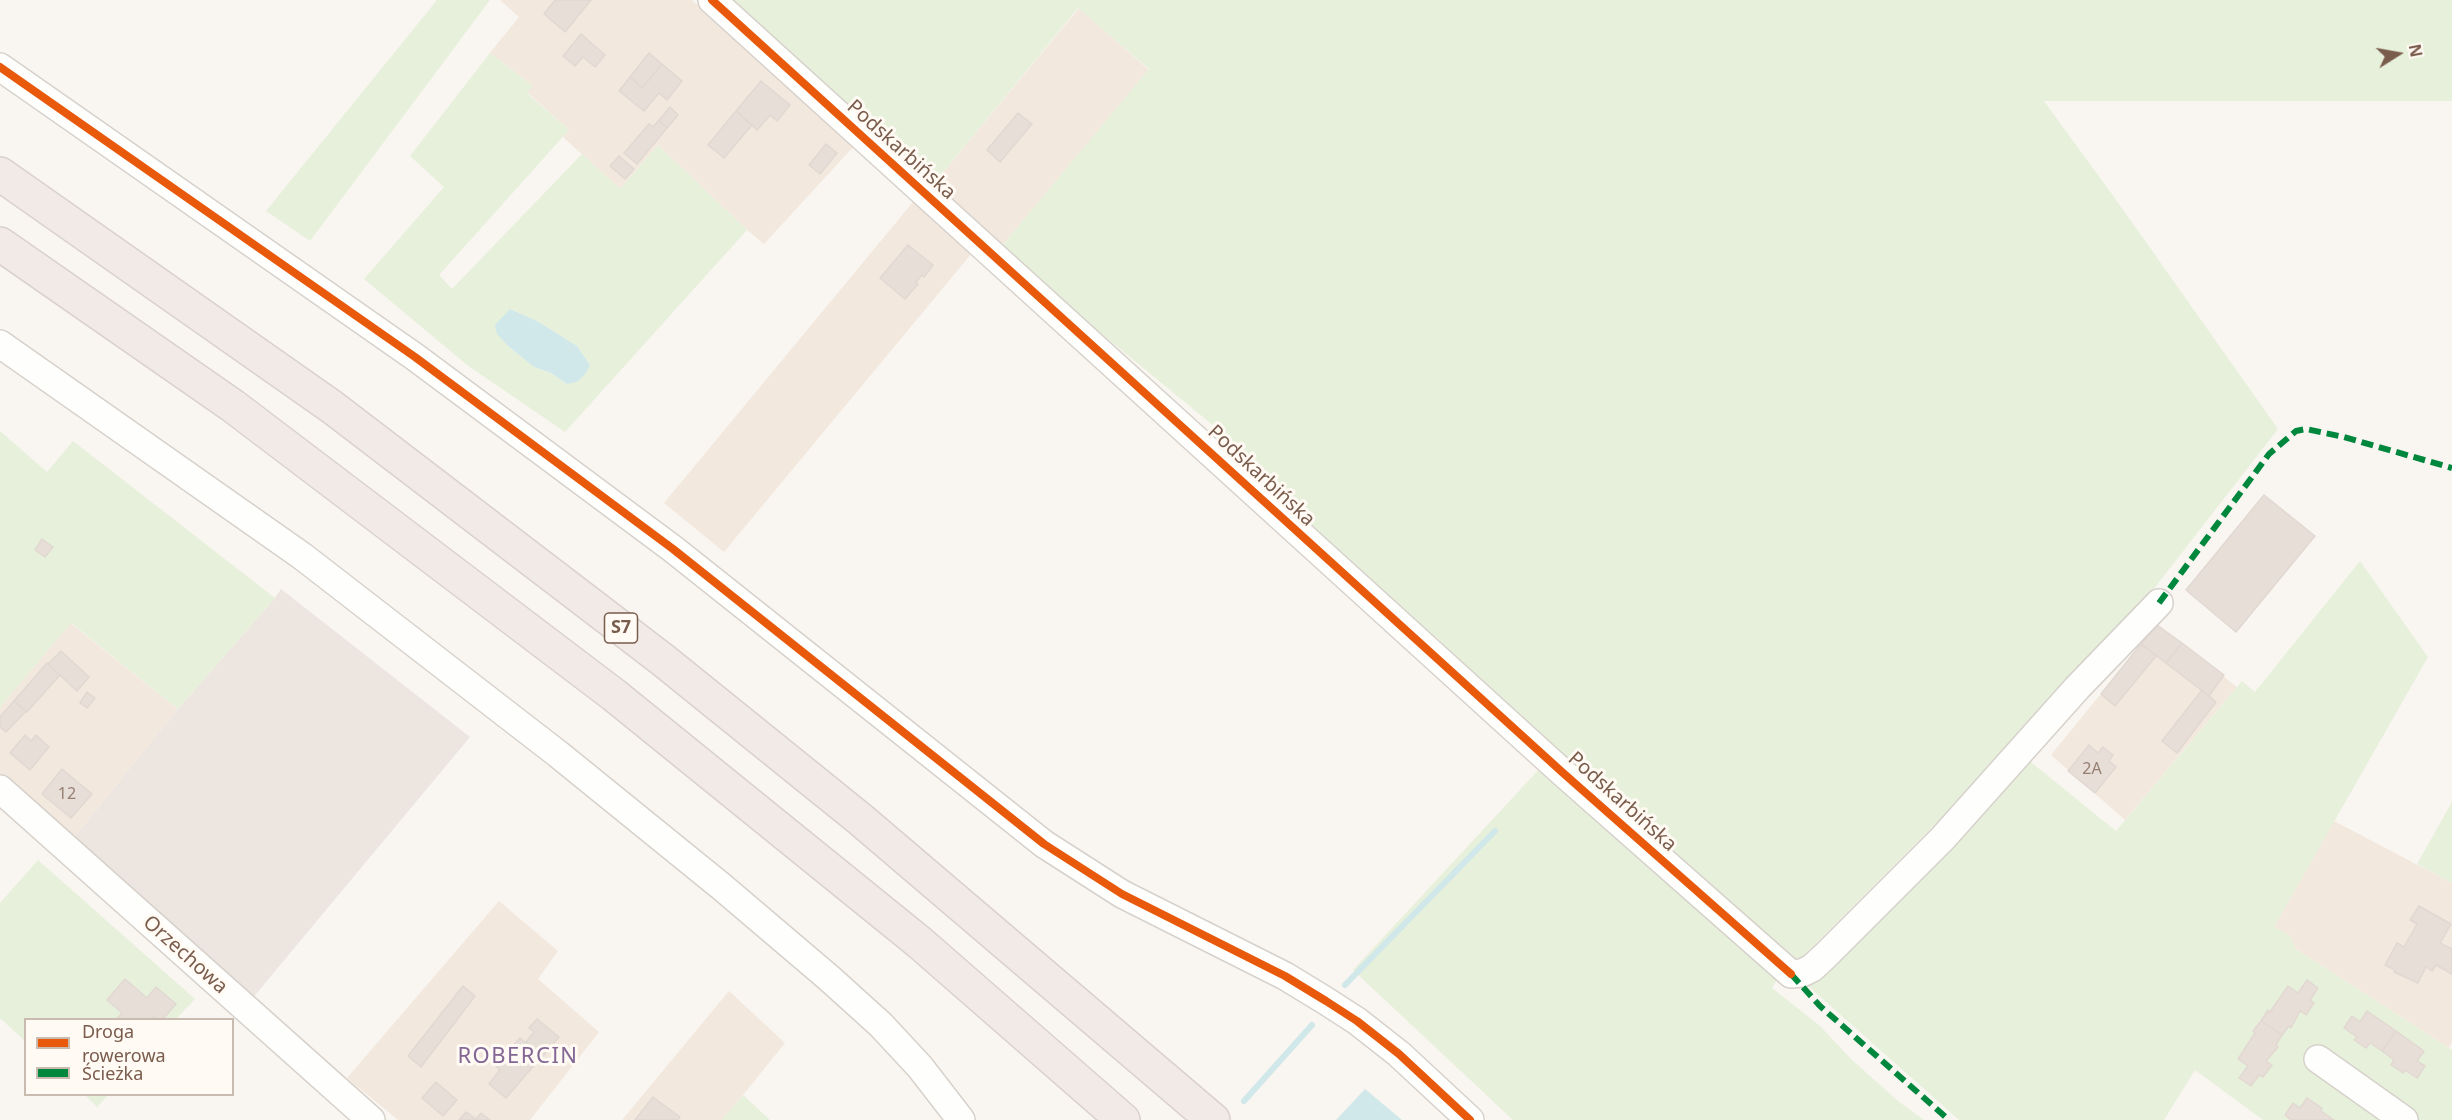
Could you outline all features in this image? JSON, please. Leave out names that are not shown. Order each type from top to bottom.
[{"type":"highway","name":"S7","points":[[0,174],[332,407],[663,660],[860,819],[1213,1120]]},
{"type":"highway","points":[[0,244],[233,406],[614,695],[919,942],[1123,1120]]},
{"type":"street","name":"Podskarbińska","points":[[712,0],[1562,772],[1791,974],[1802,973],[1812,968],[1943,838],[2077,688],[2159,603]]},
{"type":"street","points":[[0,67],[416,357],[673,549],[1044,844],[1122,894],[1285,976],[1334,1006],[1399,1054],[1470,1120]]},
{"type":"street","points":[[0,344],[302,556],[576,769],[722,887],[838,986],[920,1067],[961,1120]]},
{"type":"street","name":"Orzechowa","points":[[0,789],[371,1120]]},
{"type":"street","points":[[2318,1059],[2404,1120]]},
{"type":"shaded area","points":[[500,0],[692,0],[854,146],[764,244],[658,145],[620,189],[563,137],[569,130],[527,92],[533,86],[490,53],[519,17]]},
{"type":"shaded area","points":[[1079,8],[1149,70],[1001,247],[968,218],[967,213],[955,202],[947,200],[931,187]]},
{"type":"shaded area","points":[[913,202],[972,253],[724,552],[664,503]]},
{"type":"shaded area","points":[[281,589],[470,737],[251,1000],[72,840],[178,709]]},
{"type":"shaded area","points":[[70,623],[178,709],[72,840],[0,778],[0,707]]},
{"type":"shaded area","points":[[2157,625],[2237,687],[2125,820],[2051,755]]},
{"type":"shaded area","points":[[2334,821],[2452,883],[2452,1042],[2449,1048],[2296,949],[2289,935],[2274,927]]},
{"type":"shaded area","points":[[499,901],[558,951],[538,979],[599,1032],[530,1120],[398,1120],[347,1078]]},
{"type":"shaded area","points":[[729,991],[785,1043],[743,1095],[722,1120],[622,1120]]},
{"type":"green space","points":[[437,0],[490,0],[310,241],[266,211]]},
{"type":"green space","points":[[728,0],[2452,0],[2452,101],[2044,101],[2278,429],[2146,599],[2011,748],[1801,958],[1785,960],[1582,780],[1437,638],[1359,573],[1220,431],[1080,316],[1001,247],[1149,69],[1078,8],[931,187]]},
{"type":"green space","points":[[490,53],[533,86],[527,93],[569,130],[439,275],[452,289],[582,154],[620,189],[658,145],[747,230],[565,432],[467,365],[364,279],[444,187],[410,156]],"holes":[[[510,309],[537,321],[577,346],[590,365],[567,384],[551,373],[534,367],[508,346]]]},
{"type":"green space","points":[[0,431],[47,472],[73,441],[275,598],[178,709],[71,623],[0,707]]},
{"type":"green space","points":[[2360,561],[2428,657],[2274,927],[2289,935],[2296,949],[2452,1050],[2452,1120],[2263,1120],[2195,1070],[2164,1120],[1959,1120],[1807,985],[2027,759],[2116,831],[2242,681],[2255,692]]},
{"type":"green space","points":[[1543,765],[1779,976],[1772,988],[1820,1026],[1850,1058],[1898,1101],[1924,1120],[1513,1120],[1353,970]]},
{"type":"green space","points":[[2452,802],[2452,883],[2417,864]]},
{"type":"green space","points":[[38,860],[195,999],[177,1018],[24,1018],[24,1040],[0,1018],[0,903]]},
{"type":"green space","points":[[743,1095],[770,1120],[722,1120]]},
{"type":"green space","points":[[86,1096],[107,1096],[97,1107]]},
{"type":"water","points":[[510,309],[537,321],[577,346],[590,365],[586,373],[577,382],[567,384],[551,373],[534,367],[508,346],[497,334],[495,325]]},
{"type":"water","points":[[1365,1089],[1402,1120],[1336,1120]]},
{"type":"building","points":[[555,0],[591,0],[565,32],[544,14]]},
{"type":"building","points":[[581,34],[605,55],[595,67],[583,57],[575,66],[563,56]]},
{"type":"building","points":[[649,53],[662,64],[642,88],[630,77]]},
{"type":"building","points":[[662,64],[682,81],[667,100],[659,93],[644,111],[619,91],[630,77],[642,88]]},
{"type":"building","points":[[761,81],[790,105],[777,121],[770,115],[757,130],[736,111]]},
{"type":"building","points":[[670,107],[678,115],[667,128],[659,120]]},
{"type":"building","points":[[736,111],[752,125],[724,158],[708,145]]},
{"type":"building","points":[[1018,113],[1032,124],[1000,162],[987,150]]},
{"type":"building","points":[[659,120],[667,128],[637,164],[624,153],[649,124],[653,127]]},
{"type":"building","points":[[826,144],[837,153],[820,174],[809,165]]},
{"type":"building","points":[[619,156],[634,169],[625,179],[610,166]]},
{"type":"building","points":[[908,245],[933,265],[924,277],[922,275],[916,282],[918,284],[905,299],[880,278]]},
{"type":"building","points":[[2264,495],[2315,536],[2236,632],[2186,590]]},
{"type":"building","points":[[42,539],[53,547],[45,557],[35,550]]},
{"type":"building","points":[[2157,625],[2182,643],[2166,663],[2141,644]]},
{"type":"building","points":[[2182,643],[2224,675],[2209,696],[2166,663]]},
{"type":"building","points":[[2141,644],[2156,656],[2115,706],[2101,694]]},
{"type":"building","points":[[61,651],[89,677],[77,691],[48,664]]},
{"type":"building","points":[[47,663],[60,675],[27,712],[14,701]]},
{"type":"building","points":[[2202,690],[2216,702],[2177,753],[2162,741]]},
{"type":"building","points":[[87,692],[95,698],[87,708],[80,703]]},
{"type":"building","points":[[14,701],[26,711],[6,732],[0,727],[0,717]]},
{"type":"building","points":[[25,735],[31,741],[36,735],[49,747],[30,770],[10,753]]},
{"type":"building","points":[[2089,745],[2098,753],[2103,747],[2113,755],[2109,761],[2116,767],[2095,793],[2068,771]]},
{"type":"building","points":[[62,769],[92,794],[71,818],[42,794]]},
{"type":"building","points":[[2419,906],[2451,924],[2440,943],[2452,949],[2452,974],[2436,965],[2432,971],[2426,967],[2418,983],[2394,972],[2395,970],[2385,965],[2397,943],[2404,947],[2417,924],[2410,920]]},
{"type":"building","points":[[125,979],[147,998],[156,987],[176,1004],[164,1018],[118,1018],[122,1013],[107,1000]]},
{"type":"building","points":[[2307,980],[2318,988],[2310,1000],[2314,1003],[2306,1015],[2300,1011],[2291,1028],[2289,1026],[2282,1035],[2261,1021],[2288,986],[2298,993]]},
{"type":"building","points":[[463,986],[475,996],[421,1067],[408,1056]]},
{"type":"building","points":[[2367,1011],[2396,1031],[2382,1051],[2370,1043],[2366,1048],[2354,1040],[2357,1037],[2344,1028],[2352,1016],[2360,1022]]},
{"type":"building","points":[[537,1019],[559,1037],[543,1056],[526,1042],[534,1032],[529,1028]]},
{"type":"building","points":[[2261,1021],[2282,1035],[2276,1045],[2278,1047],[2266,1061],[2272,1065],[2263,1077],[2259,1075],[2251,1086],[2239,1078],[2248,1066],[2238,1059]]},
{"type":"building","points":[[2396,1031],[2424,1051],[2417,1061],[2425,1066],[2417,1078],[2391,1065],[2394,1060],[2382,1051]]},
{"type":"building","points":[[520,1038],[542,1056],[506,1098],[489,1084],[500,1070],[496,1066],[503,1058],[508,1062],[514,1054],[509,1050]]},
{"type":"building","points":[[436,1082],[457,1100],[443,1116],[422,1098]]},
{"type":"building","points":[[653,1097],[680,1117],[678,1120],[635,1120]]},
{"type":"building","points":[[2307,1098],[2334,1120],[2291,1120],[2285,1115],[2293,1103],[2300,1108]]},
{"type":"building","points":[[466,1112],[476,1119],[481,1113],[490,1120],[459,1120]]},
{"type":"waterway","points":[[1345,985],[1495,831]]},
{"type":"waterway","points":[[1244,1101],[1312,1025]]},
{"type":"marked path","points":[[2159,603],[2269,454],[2296,431],[2306,429],[2344,437],[2452,468]]},
{"type":"marked path","points":[[1791,974],[1820,1006],[1949,1120]]},
{"type":"cycle path","points":[[712,0],[1562,772],[1791,974]]},
{"type":"cycle path","points":[[0,67],[415,357],[673,549],[1044,844],[1122,894],[1285,976],[1357,1021],[1399,1054],[1470,1120]]},
{"type":"district","name":"ROBERCIN","points":[[518,1057]]}]
